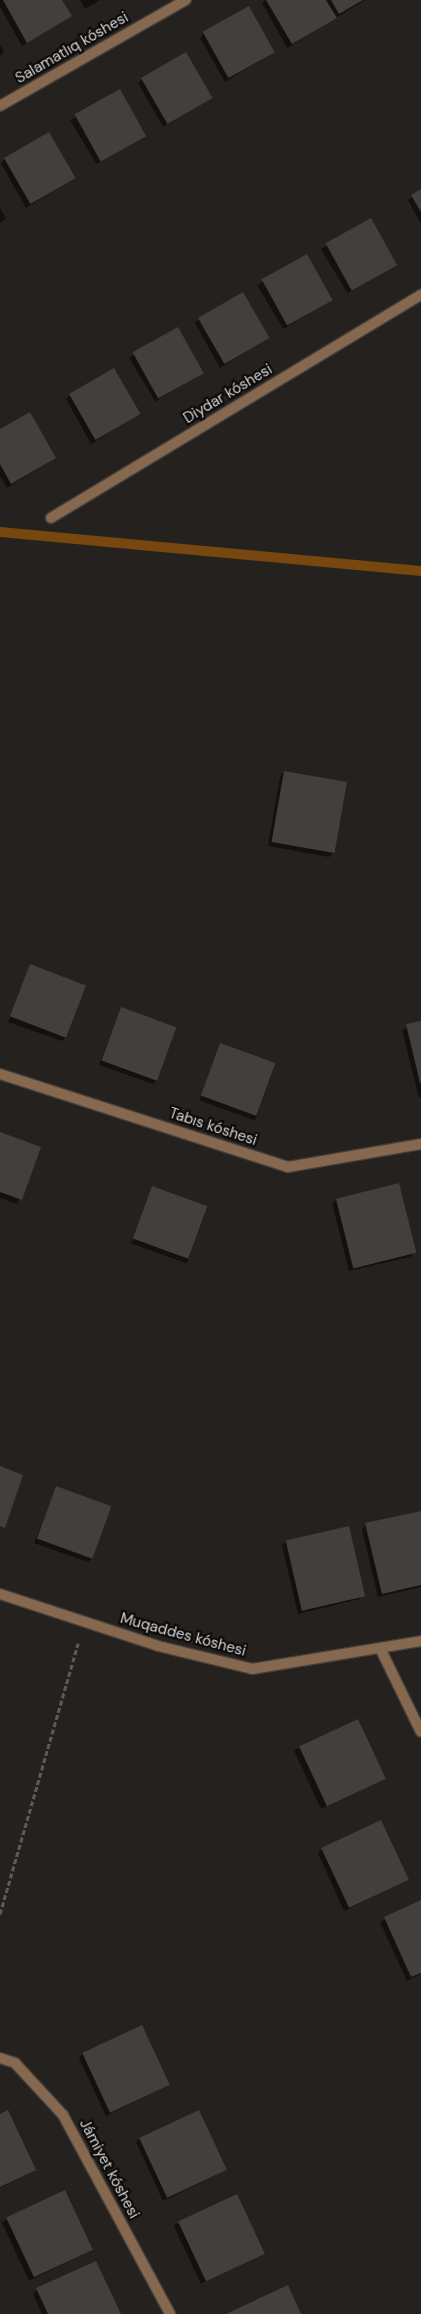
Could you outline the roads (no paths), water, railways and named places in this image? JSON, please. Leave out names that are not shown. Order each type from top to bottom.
[{"type":"street","name":"Salamatlıq kóshesi","points":[[0,106],[186,0]]},
{"type":"street","name":"Diydar kóshesi","points":[[51,518],[421,295]]},
{"type":"street","name":"Tabıs kóshesi","points":[[0,1074],[288,1167],[421,1144]]},
{"type":"street","name":"Muqaddes kóshesi","points":[[0,1594],[158,1646],[252,1669],[421,1640]]},
{"type":"street","points":[[380,1648],[421,1732]]},
{"type":"street","name":"Jámiyet kóshesi","points":[[0,2058],[15,2062],[63,2115],[170,2314]]},
{"type":"waterway","points":[[0,532],[421,571]]}]
